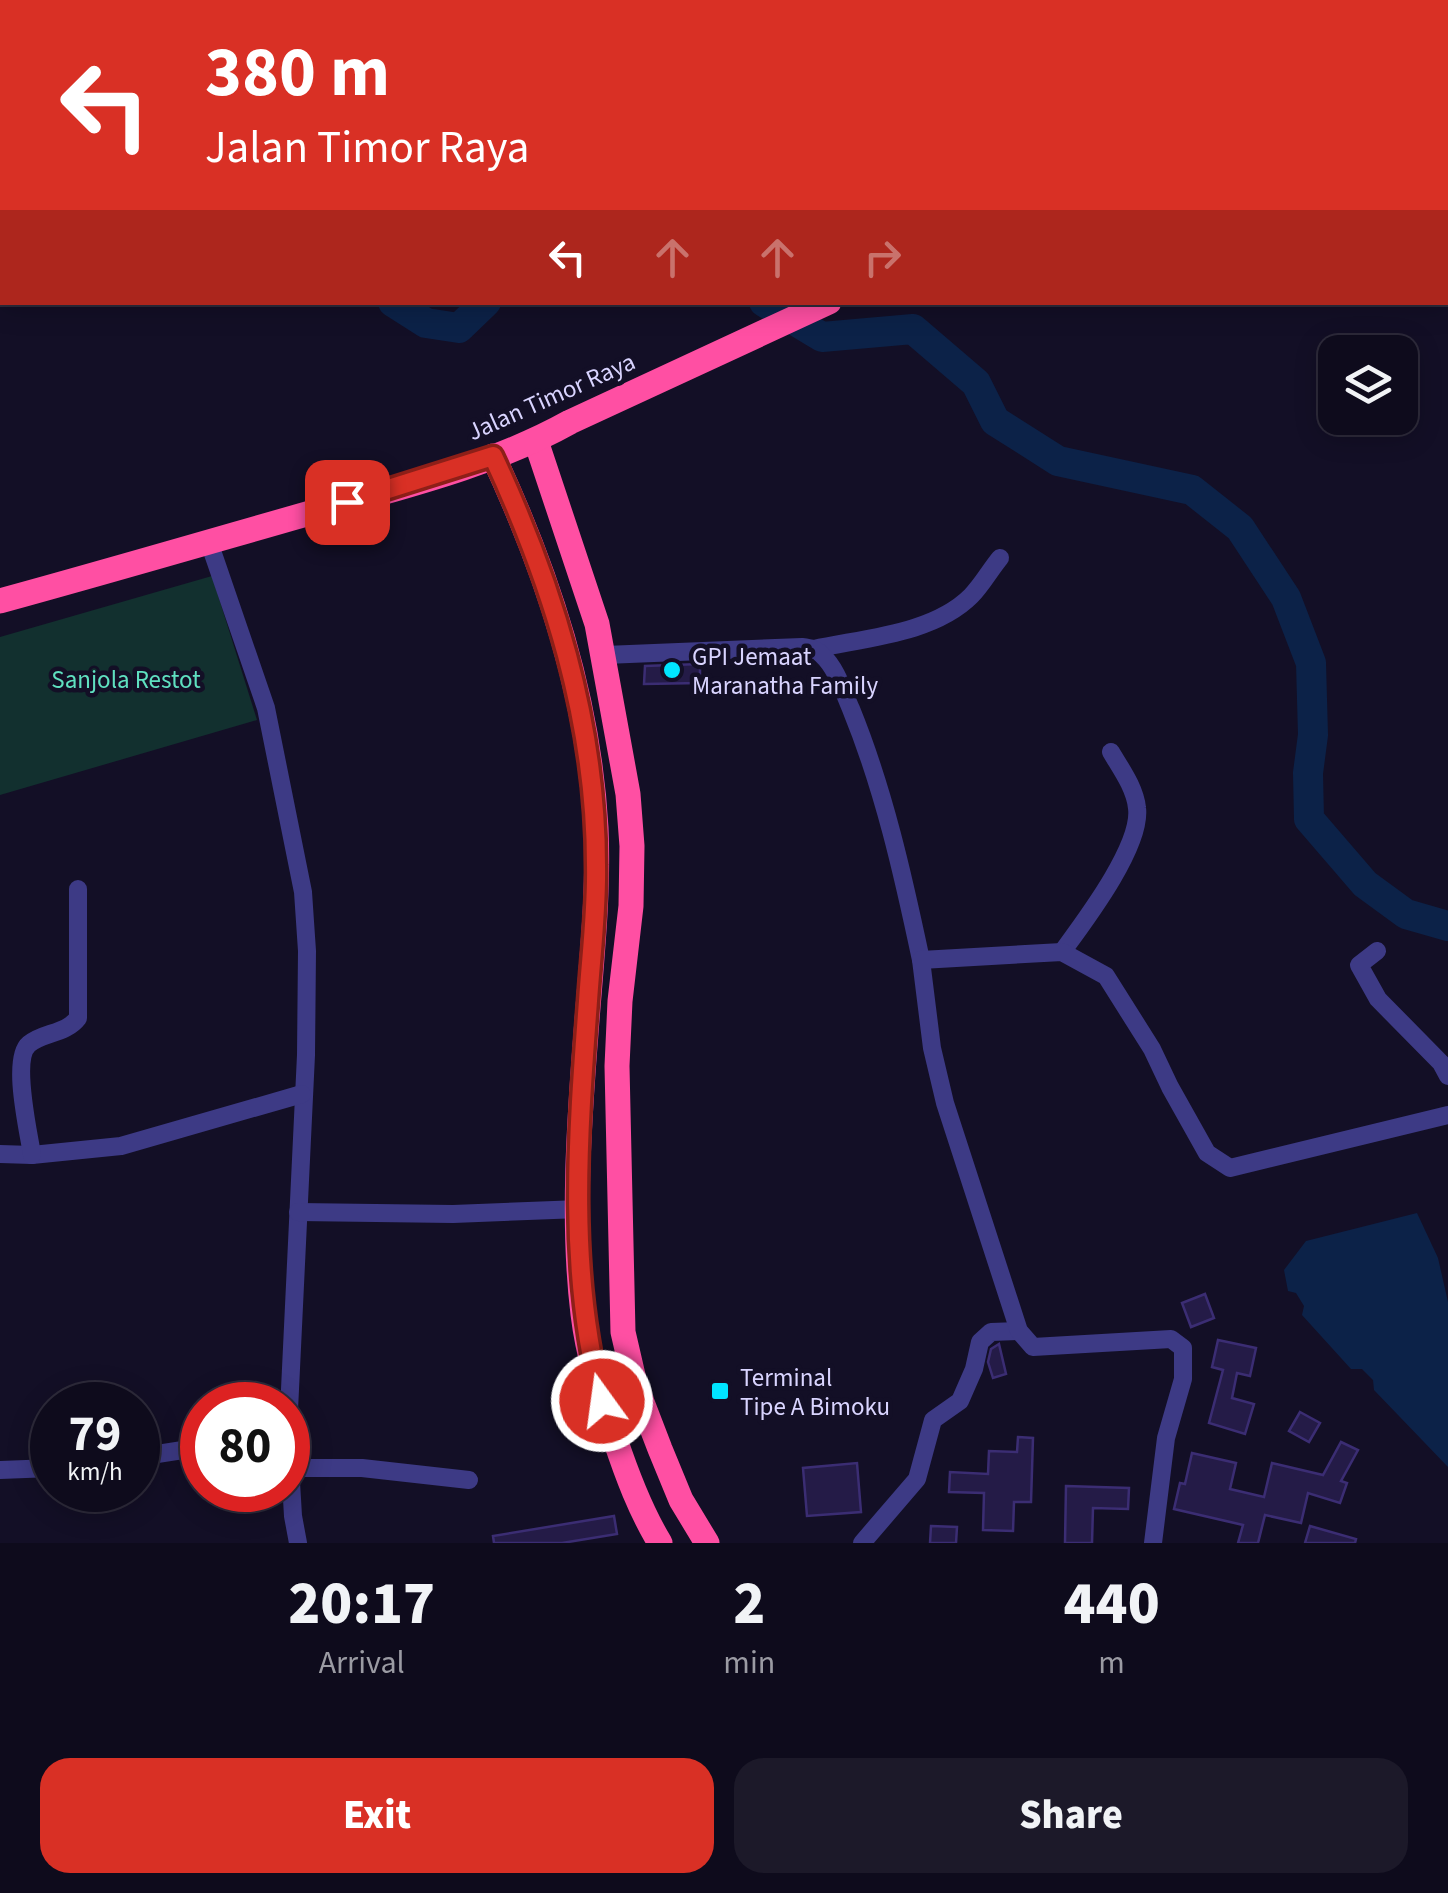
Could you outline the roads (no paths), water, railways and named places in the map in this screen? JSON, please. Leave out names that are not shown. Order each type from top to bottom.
[{"type":"highway","name":"Jalan Timor Raya","points":[[0,601],[209,542],[536,441],[772,326],[818,308]]},
{"type":"highway","points":[[536,441],[605,655],[628,794],[632,896],[617,1066],[622,1202],[620,1302],[627,1359],[681,1500],[707,1543]]},
{"type":"highway","points":[[493,456],[540,564],[575,688],[592,792],[596,895],[582,1080],[583,1312],[588,1344],[622,1462],[660,1543]]},
{"type":"highway","points":[[596,895],[632,896]]},
{"type":"highway","points":[[622,1462],[660,1450]]},
{"type":"street","points":[[209,542],[266,708],[303,892],[308,1004],[290,1382]]},
{"type":"street","points":[[605,655],[704,649],[814,649],[902,630],[942,616],[970,597],[1000,558]]},
{"type":"street","points":[[814,649],[837,676],[868,749],[921,960],[932,1048],[945,1103],[1019,1332],[1033,1347],[1172,1339],[1183,1348],[1183,1380],[1166,1438],[1153,1543]]},
{"type":"street","points":[[1062,952],[1123,860],[1137,824],[1138,808],[1132,788],[1111,752]]},
{"type":"street","points":[[32,1155],[21,1059],[29,1044],[67,1028],[78,1018],[78,888]]},
{"type":"street","points":[[921,960],[1062,952],[1106,976],[1152,1049],[1207,1153],[1230,1168],[1448,1115]]},
{"type":"street","points":[[1377,952],[1359,965],[1378,1000],[1441,1063],[1448,1076]]},
{"type":"street","points":[[0,1154],[32,1155],[121,1146],[302,1094]]},
{"type":"street","points":[[298,1212],[452,1214],[580,1209]]},
{"type":"street","points":[[862,1543],[918,1478],[933,1420],[960,1401],[980,1342],[991,1332],[1019,1332]]},
{"type":"street","points":[[310,1468],[362,1468],[468,1480]]},
{"type":"street","points":[[0,1470],[30,1469]]},
{"type":"street","points":[[295,1512],[298,1543]]},
{"type":"water","points":[[1417,1213],[1438,1258],[1448,1302],[1448,1467],[1374,1390],[1373,1380],[1362,1369],[1351,1369],[1302,1315],[1304,1306],[1296,1293],[1288,1291],[1284,1270],[1306,1241]]},
{"type":"waterway","points":[[398,305],[426,323],[459,328],[483,305]]},
{"type":"waterway","points":[[769,305],[822,337],[913,329],[976,383],[995,421],[1058,461],[1192,490],[1240,528],[1286,598],[1311,663],[1309,819],[1365,884],[1406,914],[1448,926]]},
{"type":"place","name":"GPI Jemaat Maranatha Family","points":[[672,670]]},
{"type":"place","name":"Terminal Tipe A Bimoku","points":[[720,1391]]},
{"type":"park label","name":"Sanjola Restot","points":[[126,679]]}]
